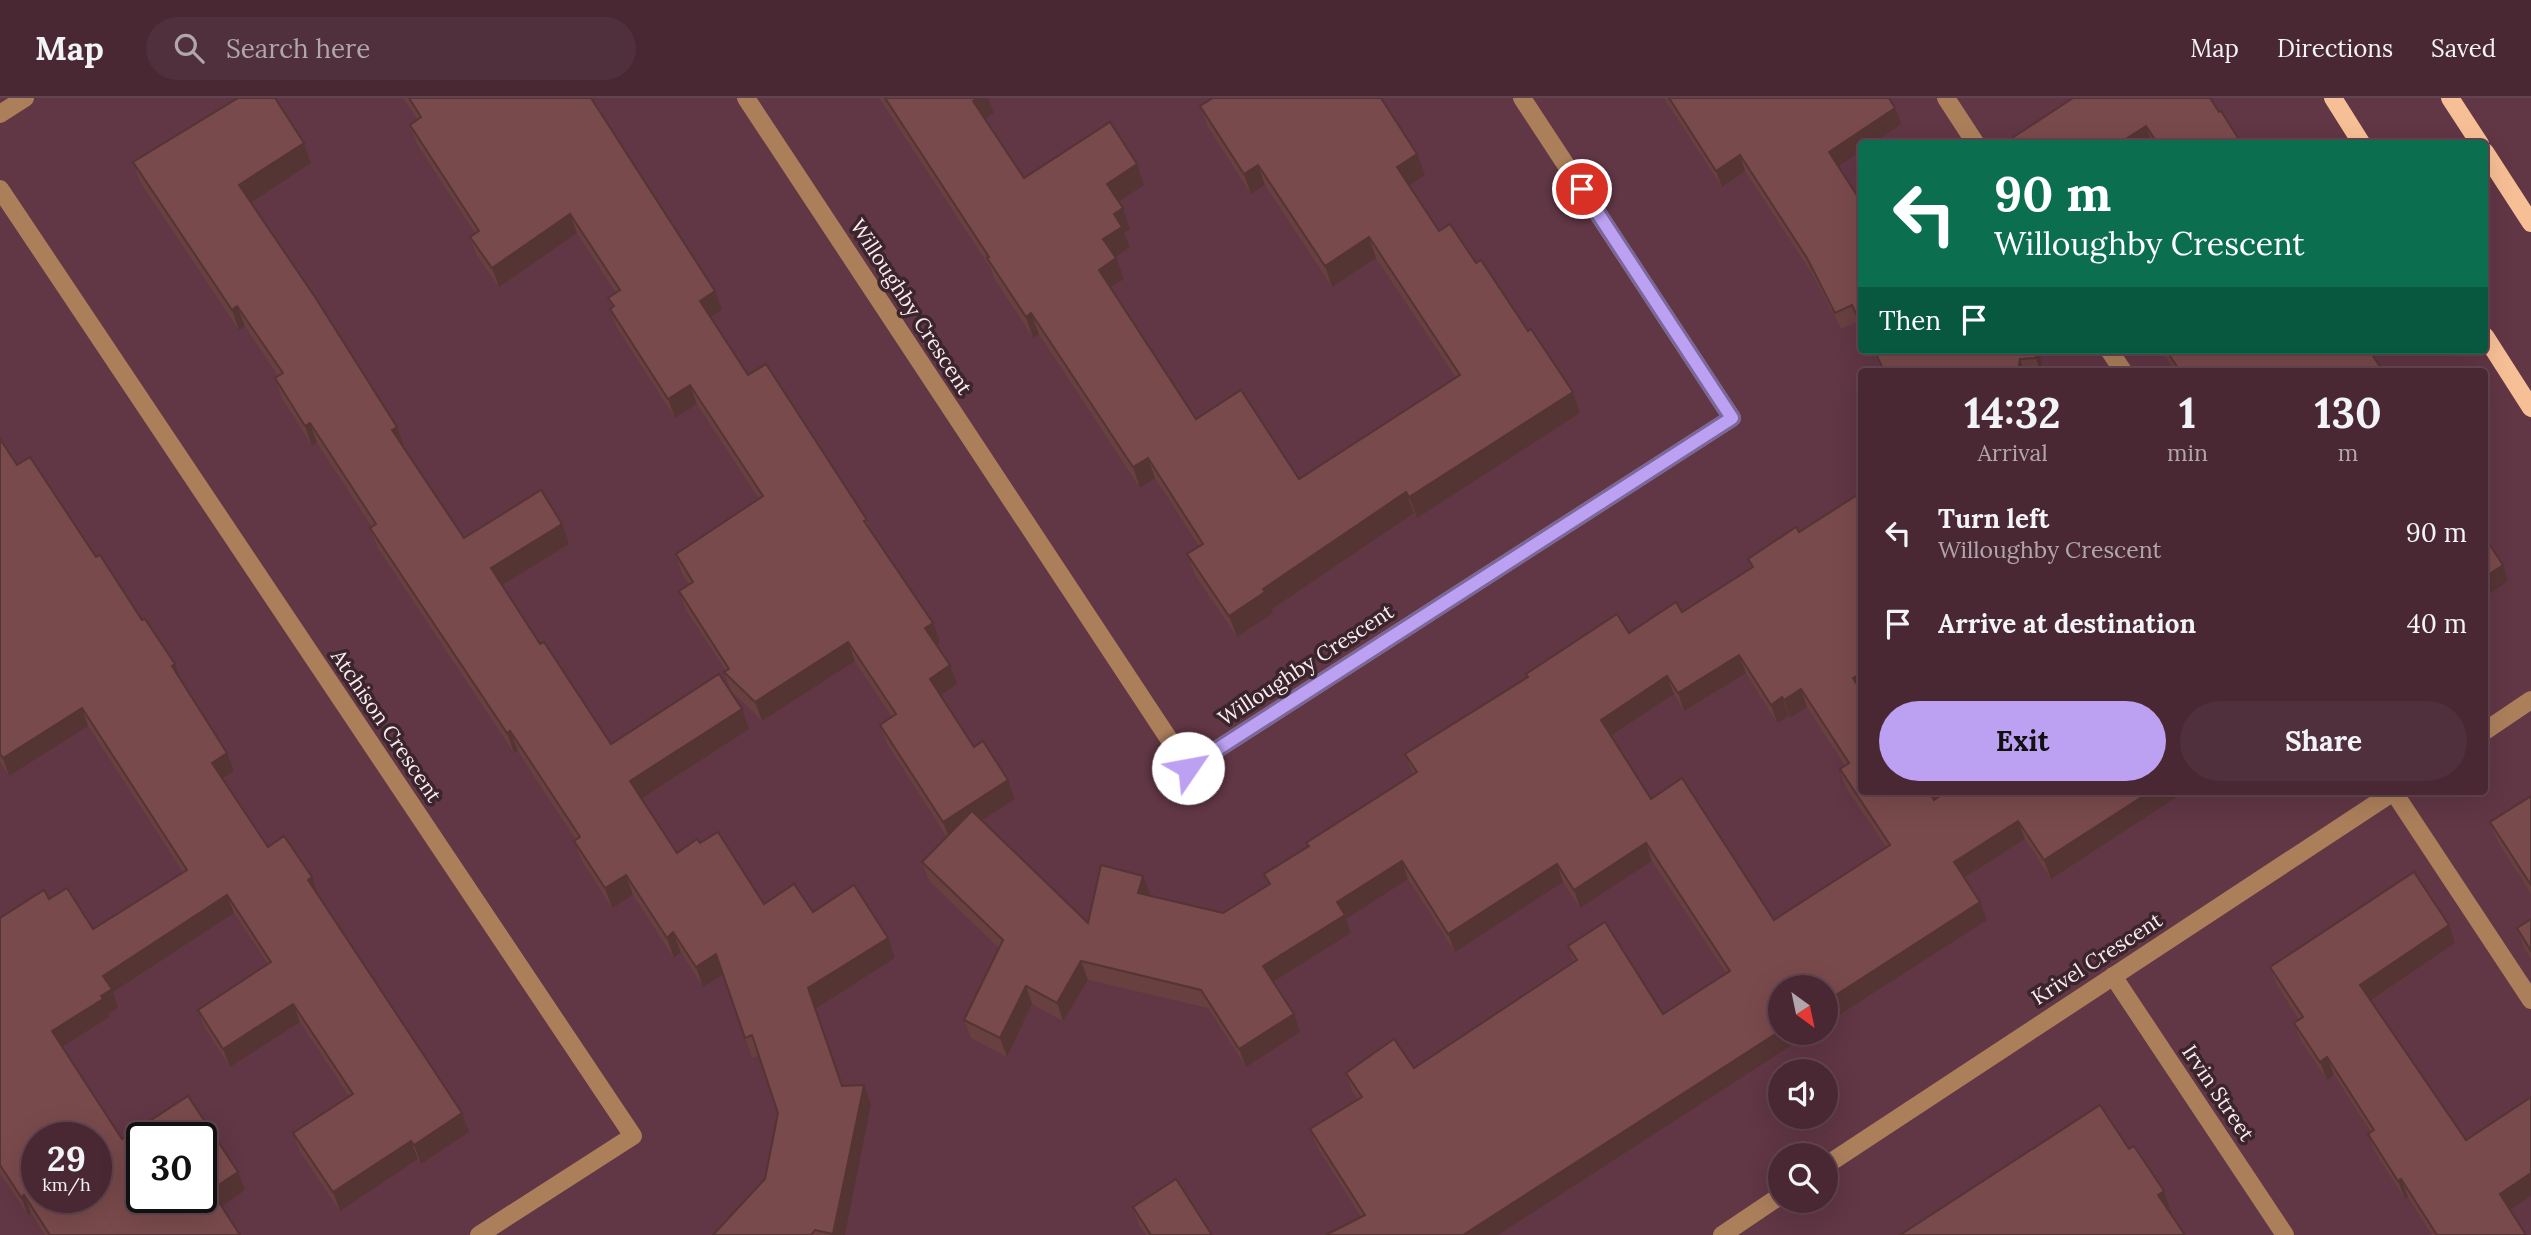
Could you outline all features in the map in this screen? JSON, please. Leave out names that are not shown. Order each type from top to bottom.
[{"type":"main road","points":[[2333,98],[2359,140]]},
{"type":"main road","points":[[2450,98],[2477,140]]},
{"type":"main road","points":[[2488,157],[2531,223]]},
{"type":"main road","points":[[2488,341],[2531,408]]},
{"type":"street","points":[[0,114],[25,98]]},
{"type":"street","name":"Willoughby Crescent","points":[[746,98],[1188,768],[1732,418],[1522,98]]},
{"type":"street","points":[[1947,98],[1973,140]]},
{"type":"street","name":"Atchison Crescent","points":[[0,189],[633,1136],[479,1235]]},
{"type":"street","points":[[2488,729],[2531,700]]},
{"type":"street","name":"Krivel Crescent","points":[[1838,1157],[2388,795]]},
{"type":"street","points":[[2397,795],[2531,1000]]},
{"type":"street","name":"Irvin Street","points":[[2112,976],[2285,1235]]},
{"type":"street","points":[[1722,1235],[1768,1204]]},
{"type":"building","points":[[238,98],[275,98],[304,143],[239,185],[315,297],[397,427],[392,430],[464,538],[541,490],[562,524],[491,568],[540,644],[544,642],[611,744],[719,674],[742,709],[630,781],[677,853],[697,839],[700,843],[718,832],[764,904],[794,884],[813,912],[854,885],[888,938],[808,988],[842,1086],[864,1085],[833,1234],[815,1230],[811,1235],[713,1235],[765,1179],[778,1113],[752,1035],[745,1038],[716,954],[696,967],[673,932],[667,938],[626,875],[605,888],[574,841],[580,837],[370,528],[376,524],[310,423],[305,426],[275,378],[283,373],[237,306],[232,310],[133,162]]},
{"type":"building","points":[[409,98],[591,98],[715,291],[700,301],[748,375],[766,364],[867,520],[864,521],[933,623],[925,628],[950,665],[930,679],[974,747],[983,741],[1008,780],[943,822],[880,725],[896,714],[848,642],[755,702],[724,672],[729,669],[679,591],[693,582],[676,554],[763,496],[690,385],[668,399],[610,309],[614,306],[608,298],[620,290],[570,214],[492,268],[470,237],[479,231],[410,125],[421,117]]},
{"type":"building","points":[[885,98],[978,98],[973,101],[1024,178],[1110,122],[1137,164],[1107,184],[1123,208],[1114,214],[1122,227],[1103,239],[1116,258],[1099,270],[1196,419],[1241,390],[1299,479],[1460,375],[1369,237],[1325,266],[1258,165],[1244,174],[1200,106],[1213,98],[1381,98],[1417,154],[1397,167],[1439,231],[1450,224],[1476,263],[1481,260],[1573,392],[1409,497],[1406,492],[1263,589],[1265,592],[1229,616],[1187,554],[1203,544],[1148,458],[1133,467],[1031,313],[1026,317]]},
{"type":"building","points":[[1669,98],[1889,98],[1895,108],[1829,152],[1858,197],[1858,318],[1852,305],[1835,313],[1807,258],[1740,155],[1716,171]]},
{"type":"building","points":[[2073,98],[2210,98],[2239,140],[2155,140],[2146,126],[2124,140],[2009,140]]},
{"type":"building","points":[[1876,354],[2036,354],[2036,358],[2020,359],[2018,368],[1883,368]]},
{"type":"building","points":[[2169,354],[2372,354],[2381,368],[2178,368]]},
{"type":"building","points":[[0,439],[17,465],[30,457],[96,557],[100,555],[142,620],[145,619],[175,664],[172,666],[227,753],[212,763],[268,847],[284,836],[312,877],[308,880],[462,1113],[414,1145],[411,1141],[333,1192],[293,1133],[353,1094],[293,1004],[223,1049],[198,1010],[271,962],[227,895],[103,976],[112,989],[101,996],[103,999],[52,1031],[111,1122],[21,1122],[21,1197],[0,1165],[0,918],[44,890],[49,899],[67,888],[93,929],[187,870],[82,708],[3,758],[0,754]]},
{"type":"building","points":[[1858,495],[1858,675],[1853,678],[1858,686],[1858,795],[1931,795],[1934,800],[1941,795],[2145,795],[2044,860],[2018,821],[1954,862],[1980,902],[1838,994],[1838,975],[1768,975],[1768,1039],[1463,1235],[1326,1235],[1365,1215],[1310,1129],[1362,1097],[1346,1073],[1394,1039],[1414,1068],[1577,960],[1568,946],[1605,922],[1663,1014],[1730,971],[1646,843],[1574,890],[1557,864],[1448,934],[1402,861],[1337,902],[1345,915],[1263,966],[1294,1014],[1239,1049],[1201,990],[1081,961],[1057,1003],[1026,986],[1000,1038],[964,1020],[1003,940],[922,862],[972,811],[1088,923],[1101,865],[1143,876],[1138,893],[1223,913],[1270,884],[1264,874],[1309,846],[1306,843],[1417,772],[1405,754],[1528,677],[1526,674],[1617,614],[1629,633],[1676,602],[1682,612],[1753,567],[1748,559],[1796,527],[1799,532]],"holes":[[[1739,655],[1771,705],[1782,697],[1784,700],[1801,689],[1849,763],[1840,769],[1890,845],[1774,920],[1682,778],[1651,799],[1601,720],[1667,676],[1678,693]]]},
{"type":"building","points":[[2488,542],[2503,565],[2488,575]]},
{"type":"building","points":[[2531,796],[2531,885],[2490,822]]},
{"type":"building","points":[[2414,872],[2449,925],[2360,985],[2466,1140],[2531,1097],[2531,1173],[2500,1194],[2526,1235],[2437,1235],[2368,1134],[2374,1130],[2327,1057],[2320,1062],[2294,1023],[2303,1017],[2270,967]]},
{"type":"building","points":[[2531,919],[2531,951],[2517,928]]},
{"type":"building","points":[[188,1096],[205,1122],[148,1122]]},
{"type":"building","points":[[2100,1105],[2129,1149],[2134,1146],[2164,1191],[2158,1195],[2185,1235],[1900,1235]]},
{"type":"building","points":[[112,1124],[122,1139],[126,1136],[126,1213],[217,1213],[217,1199],[240,1235],[50,1235],[36,1213],[112,1213]]},
{"type":"building","points":[[217,1140],[238,1172],[217,1186]]},
{"type":"building","points":[[1176,1179],[1212,1235],[1151,1235],[1133,1207]]},
{"type":"route","points":[[1188,768],[1732,418],[1582,189]]}]
